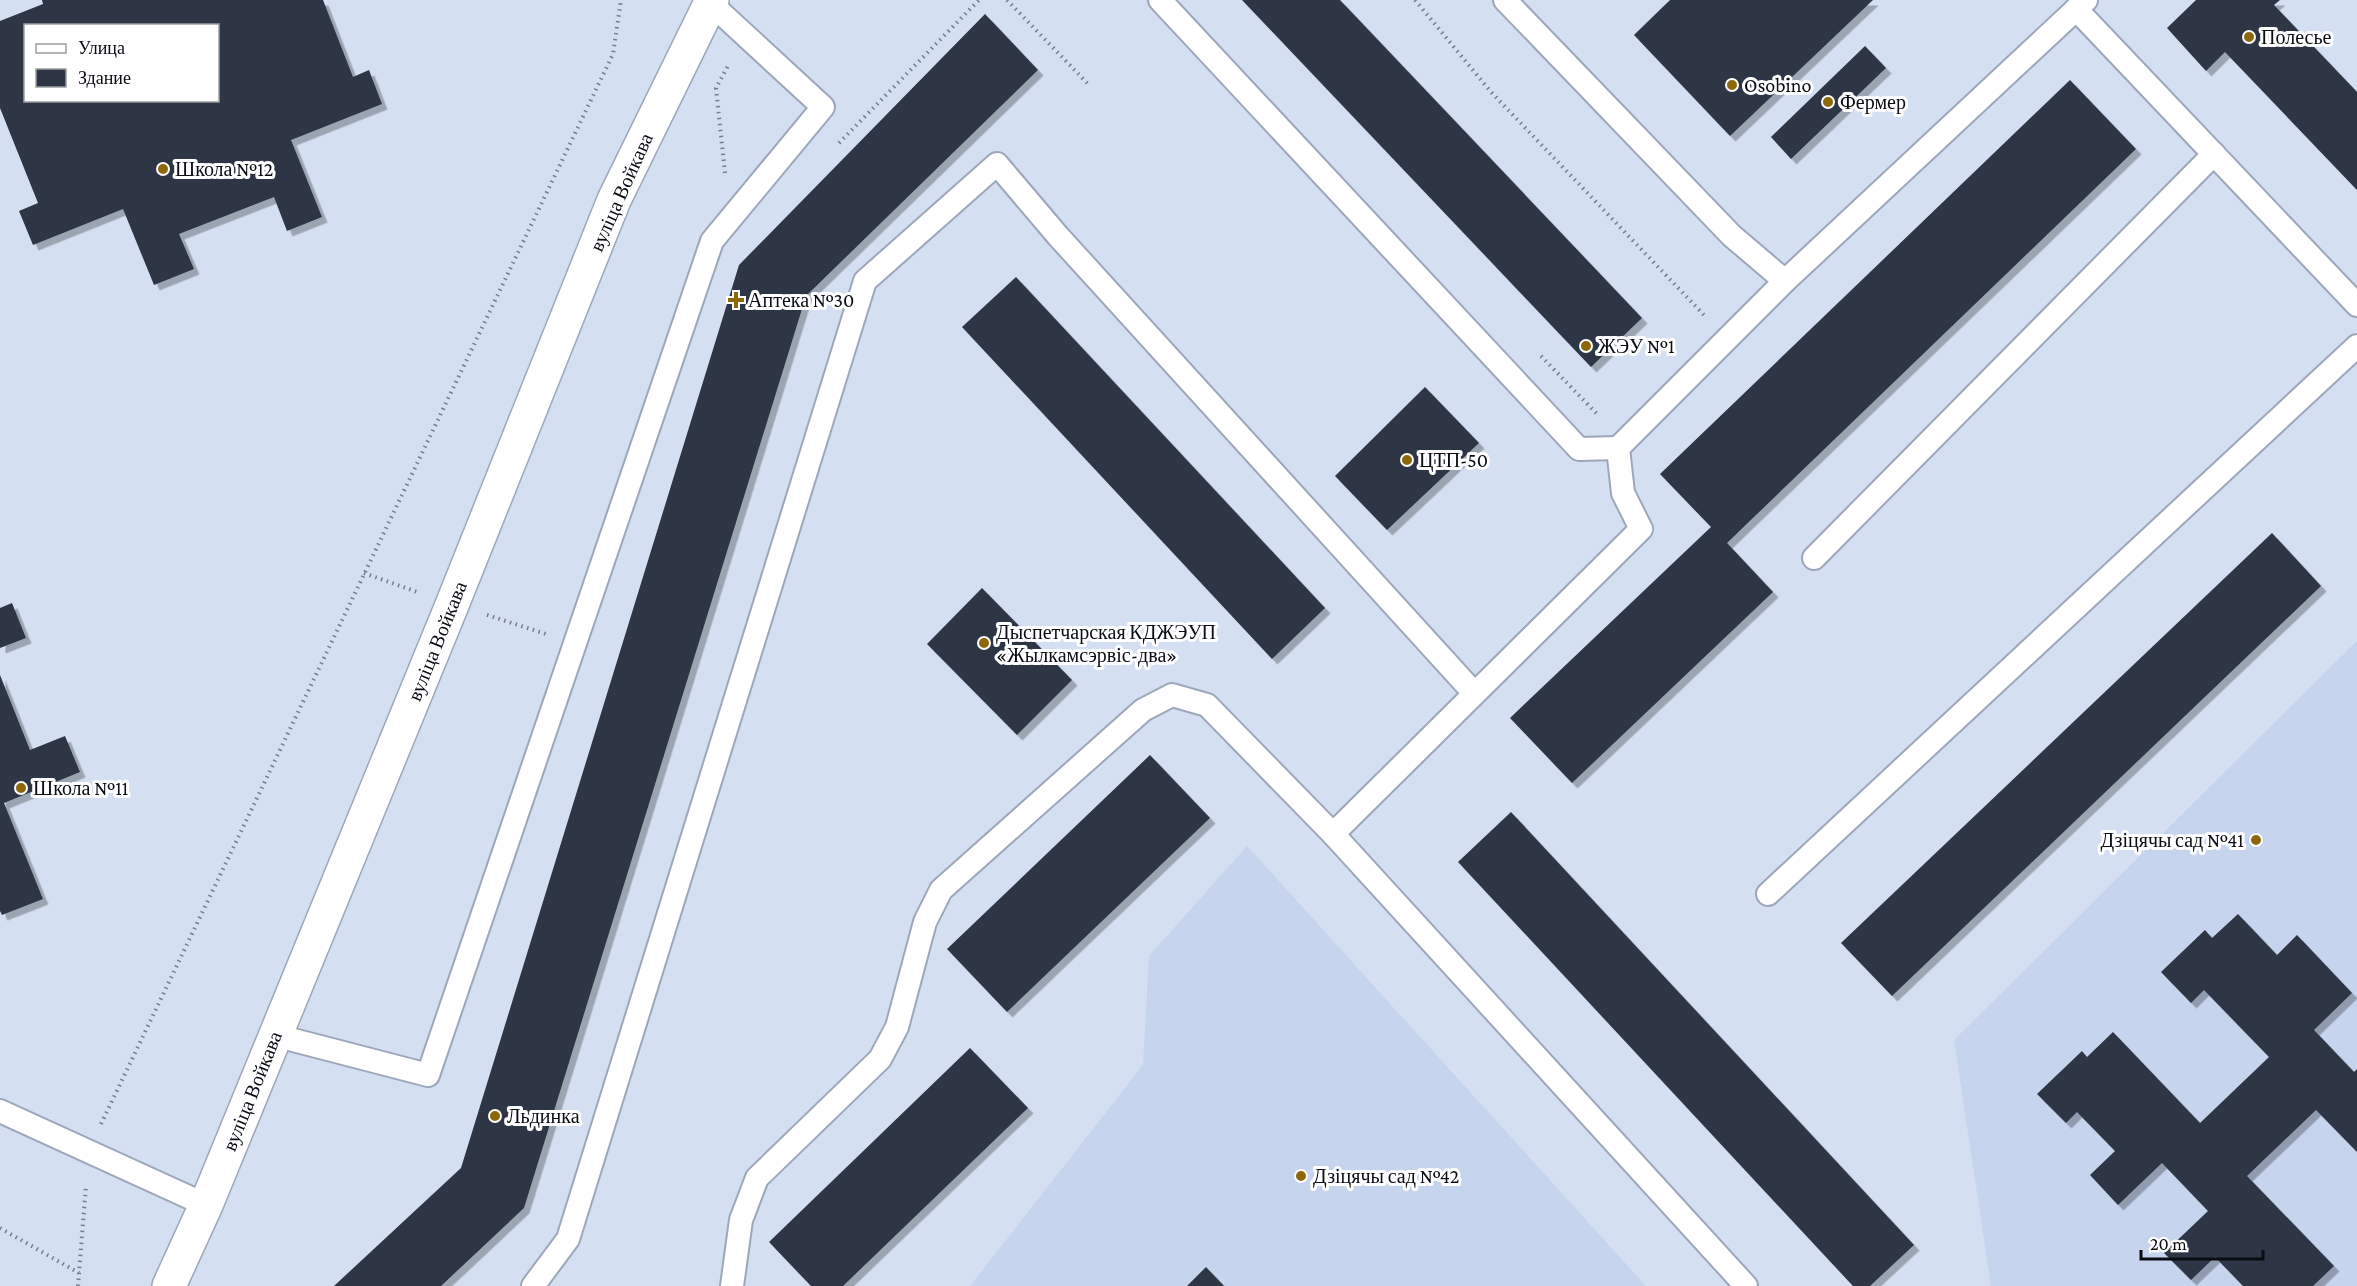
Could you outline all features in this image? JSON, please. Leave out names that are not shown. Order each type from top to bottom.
[{"type":"main road","name":"вуліца Войкава","points":[[169,1286],[206,1205],[448,616],[614,200],[709,1]]},
{"type":"lane","points":[[1160,0],[1579,449],[1618,448],[1785,281],[2081,5],[2214,154],[2357,305]]},
{"type":"lane","points":[[1505,0],[1732,236],[1785,281]]},
{"type":"lane","points":[[274,1035],[428,1075],[712,241],[823,107],[709,1]]},
{"type":"lane","points":[[1814,558],[2214,154]]},
{"type":"lane","points":[[533,1286],[568,1239],[865,281],[997,164],[1066,245],[1474,693]]},
{"type":"lane","points":[[1768,894],[2357,346]]},
{"type":"lane","points":[[1332,834],[1641,529],[1623,493],[1618,448]]},
{"type":"lane","points":[[732,1286],[741,1220],[757,1178],[880,1059],[897,1027],[925,922],[941,890],[1143,710],[1172,695],[1207,705],[1332,834],[1746,1286]]},
{"type":"lane","points":[[0,1111],[206,1205]]},
{"type":"path","points":[[78,1286],[88,1151],[613,54],[621,0]]},
{"type":"path","points":[[832,151],[979,0]]},
{"type":"path","points":[[1007,0],[1090,86]]},
{"type":"path","points":[[1415,0],[1491,92],[1727,339]]},
{"type":"path","points":[[730,219],[716,87],[745,35]]},
{"type":"path","points":[[0,1228],[79,1273]]},
{"type":"shaded area","name":"Дзіцячы сад №41","points":[[2357,641],[2357,1286],[1991,1286],[1954,1040]]},
{"type":"shaded area","name":"Дзіцячы сад №42","points":[[1247,846],[1646,1286],[970,1286],[1143,1065],[1149,956]]},
{"type":"building","name":"Школа №12","points":[[42,0],[323,0],[353,77],[369,70],[382,104],[291,140],[322,217],[287,231],[274,197],[179,234],[194,269],[154,285],[123,209],[33,245],[19,211],[38,203],[0,108],[0,21],[43,4]]},
{"type":"building","points":[[1242,0],[1340,0],[1642,318],[1591,367]]},
{"type":"building","name":"Osobino","points":[[1670,0],[1873,0],[1730,136],[1634,35]]},
{"type":"building","points":[[2196,0],[2280,0],[2274,5],[2357,92],[2357,190],[2225,52],[2206,71],[2167,28]]},
{"type":"building","points":[[985,14],[1038,70],[806,296],[524,1208],[441,1286],[334,1286],[461,1168],[739,265]]},
{"type":"building","name":"Фермер","points":[[1865,46],[1886,68],[1791,159],[1771,137]]},
{"type":"building","points":[[2070,80],[2136,149],[1727,543],[1773,592],[1572,783],[1510,718],[1711,527],[1660,474]]},
{"type":"building","points":[[1016,277],[1325,608],[1272,659],[962,327]]},
{"type":"building","name":"ЦТП-50","points":[[1425,387],[1479,443],[1387,530],[1335,476]]},
{"type":"building","points":[[2272,533],[2321,586],[1892,996],[1841,943]]},
{"type":"building","points":[[982,588],[1072,680],[1017,735],[927,644]]},
{"type":"building","points":[[12,603],[26,638],[0,648],[0,608]]},
{"type":"building","name":"Школа №11","points":[[0,675],[30,750],[65,736],[80,772],[4,803],[43,899],[2,915],[0,911]]},
{"type":"building","points":[[1150,755],[1210,818],[1007,1012],[947,949]]},
{"type":"building","points":[[1511,812],[1914,1245],[1870,1286],[1853,1286],[1458,862]]},
{"type":"building","points":[[2238,914],[2277,955],[2297,935],[2352,993],[2314,1030],[2354,1072],[2357,1069],[2357,1152],[2316,1110],[2247,1176],[2334,1266],[2313,1286],[2243,1286],[2215,1257],[2191,1280],[2164,1253],[2208,1211],[2162,1163],[2118,1205],[2090,1175],[2115,1151],[2077,1112],[2066,1123],[2037,1094],[2082,1051],[2087,1057],[2113,1032],[2200,1123],[2269,1057],[2204,990],[2191,1003],[2161,972],[2205,930],[2212,938]]},
{"type":"building","points":[[970,1048],[1028,1108],[843,1286],[811,1286],[769,1242]]},
{"type":"building","points":[[1206,1267],[1224,1286],[1187,1286]]},
{"type":"place","name":"Полесье","points":[[2249,37]]},
{"type":"place","name":"Osobino","points":[[1732,85]]},
{"type":"place","name":"Фермер","points":[[1828,102]]},
{"type":"place","name":"Школа №12","points":[[163,169]]},
{"type":"place","name":"Аптека №30","points":[[736,300]]},
{"type":"place","name":"ЖЭУ №1","points":[[1586,346]]},
{"type":"place","name":"ЦТП-50","points":[[1407,460]]},
{"type":"place","name":"Дыспетчарская КДЖЭУП «Жылкамсэрвіс-два»","points":[[984,643]]},
{"type":"place","name":"Школа №11","points":[[21,788]]},
{"type":"place","name":"Дзіцячы сад №41","points":[[2256,840]]},
{"type":"place","name":"Льдинка","points":[[495,1116]]},
{"type":"place","name":"Дзіцячы сад №42","points":[[1301,1176]]}]
